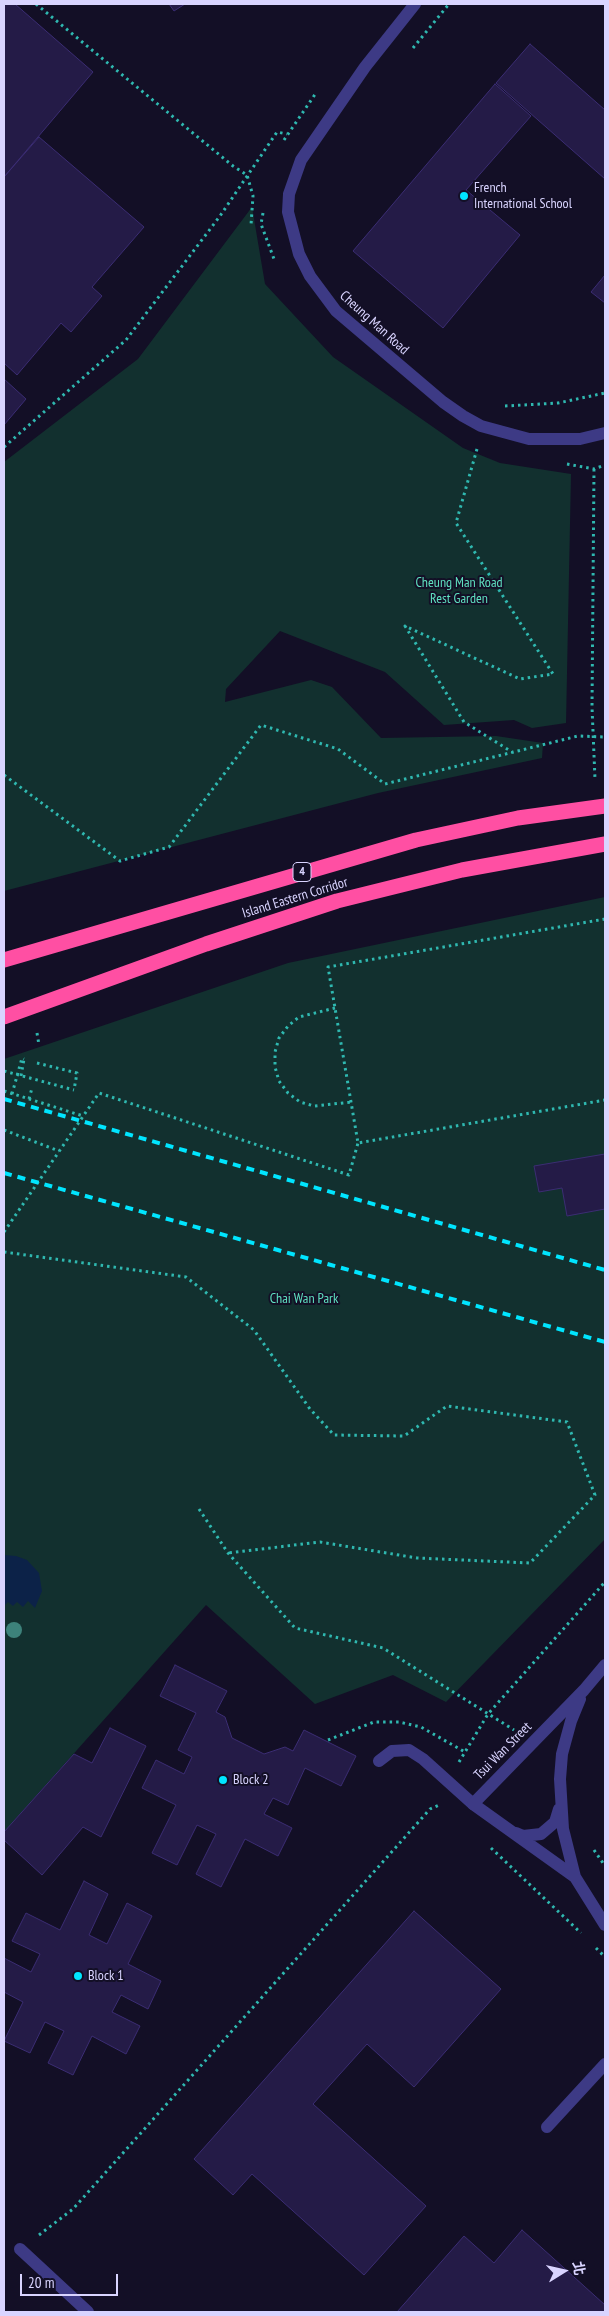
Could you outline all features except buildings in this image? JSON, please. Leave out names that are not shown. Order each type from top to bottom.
[{"type":"highway","name":"Island Eastern Corridor","points":[[4,960],[408,842],[518,818],[605,806]]},
{"type":"highway","name":"Island Eastern Corridor","points":[[4,1017],[206,944],[337,901],[462,870],[605,844]]},
{"type":"street","name":"Cheung Man Road","points":[[415,4],[365,67],[310,144],[297,168],[289,194],[288,212],[299,254],[310,276],[336,311],[442,402],[463,416],[481,426],[529,439],[580,438],[605,433]]},
{"type":"street","name":"Tsui Wan Street","points":[[575,1877],[473,1804],[605,1666]]},
{"type":"street","name":"Tsui Wan Street","points":[[584,1690],[571,1721],[562,1754],[560,1805],[568,1853],[575,1877],[605,1925]]},
{"type":"street","points":[[379,1761],[392,1751],[409,1750],[423,1759],[473,1804]]},
{"type":"street","name":"Tsui Wan Street","points":[[507,1828],[523,1836],[541,1834],[555,1822],[560,1805]]},
{"type":"street","points":[[547,2127],[605,2064]]},
{"type":"street","points":[[20,2249],[88,2312]]},
{"type":"path","points":[[36,4],[247,176],[253,196],[251,226]]},
{"type":"path","points":[[408,54],[450,4]]},
{"type":"path","points":[[283,143],[287,134],[318,91]]},
{"type":"path","points":[[4,447],[126,340],[247,176],[277,132],[287,134]]},
{"type":"path","points":[[264,208],[261,224],[276,263]]},
{"type":"path","points":[[500,406],[558,404],[605,393]]},
{"type":"path","points":[[470,445],[483,451]]},
{"type":"path","points":[[477,448],[456,523],[553,674],[520,679],[405,626],[464,722],[512,752]]},
{"type":"path","points":[[566,464],[594,469],[605,465]]},
{"type":"path","points":[[594,469],[593,736],[595,779]]},
{"type":"path","points":[[4,774],[120,861],[169,848],[261,725],[338,749],[385,784],[578,736],[605,737]]},
{"type":"path","points":[[4,1232],[99,1092],[349,1175],[358,1142],[328,967],[605,919]]},
{"type":"path","points":[[335,1008],[299,1017],[288,1026],[279,1038],[275,1052],[274,1067],[279,1081],[288,1093],[300,1102],[314,1106],[329,1106],[352,1102]]},
{"type":"path","points":[[37,1032],[39,1045]]},
{"type":"path","points":[[12,1094],[22,1058],[24,1059],[21,1076]]},
{"type":"path","points":[[4,1071],[74,1090],[77,1074],[36,1063]]},
{"type":"path","points":[[29,1099],[32,1088]]},
{"type":"path","points":[[4,1091],[83,1116]]},
{"type":"path","points":[[358,1142],[605,1100]]},
{"type":"path","points":[[4,1130],[59,1151]]},
{"type":"path","points":[[4,1252],[186,1277],[254,1330],[310,1409],[334,1435],[404,1436],[447,1406],[567,1422],[594,1495],[530,1563],[417,1558],[320,1542],[228,1553]]},
{"type":"path","points":[[199,1509],[228,1553],[295,1628],[382,1648],[488,1714]]},
{"type":"path","points":[[455,1768],[488,1714],[605,1582]]},
{"type":"path","points":[[20,2249],[73,2209],[430,1809],[443,1803]]},
{"type":"path","points":[[485,1842],[582,1935]]},
{"type":"path","points":[[589,1941],[603,1955]]},
{"type":"green space","name":"Cheung Man Road Rest Garden","points":[[252,207],[265,284],[333,357],[463,448],[500,463],[571,474],[566,723],[532,728],[514,720],[444,725],[385,672],[280,631],[226,689],[225,702],[311,680],[332,687],[381,738],[496,736],[543,743],[542,758],[378,793],[4,891],[4,462],[138,359]]},
{"type":"green space","name":"Chai Wan Park","points":[[605,897],[605,1539],[446,1702],[393,1675],[315,1704],[206,1605],[4,1832],[4,1059],[288,963]]},
{"type":"water","points":[[4,1555],[16,1556],[27,1560],[39,1573],[42,1591],[35,1608],[28,1601],[23,1607],[17,1602],[13,1606],[8,1602],[4,1606]]},
{"type":"railway","points":[[4,1099],[605,1270]]},
{"type":"railway","points":[[4,1173],[605,1342]]},
{"type":"place","name":"French International School","points":[[464,196]]},
{"type":"place","name":"Block 2","points":[[223,1780]]},
{"type":"place","name":"Block 1","points":[[78,1976]]}]
